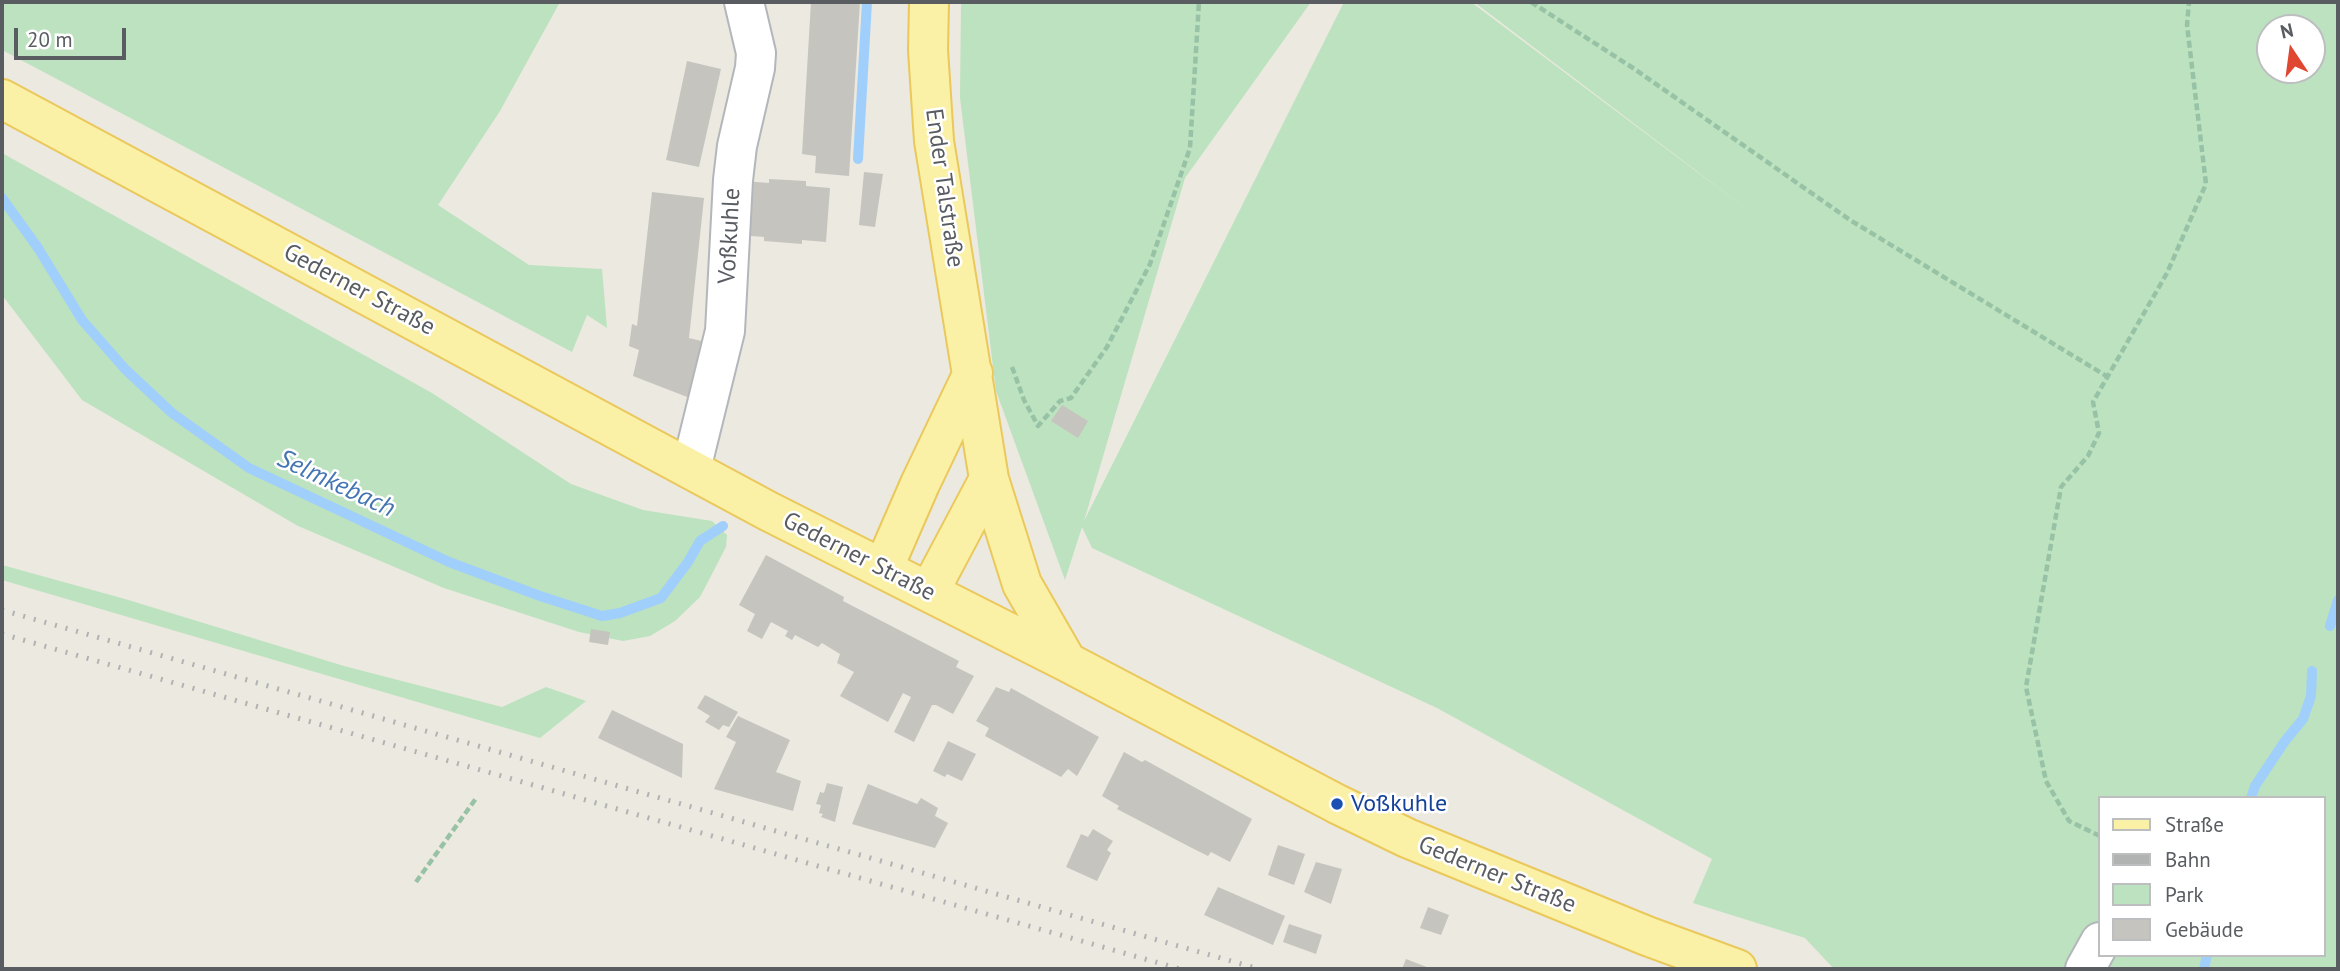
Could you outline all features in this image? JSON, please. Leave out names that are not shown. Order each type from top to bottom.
[{"type":"main road","name":"Ender Talstraße","points":[[929,2],[928,50],[934,141],[989,479],[1022,584],[1067,662]]},
{"type":"main road","name":"Gederner Straße","points":[[2,99],[691,469],[1407,838],[1647,936],[1737,969]]},
{"type":"main road","points":[[883,569],[919,484],[973,373]]},
{"type":"main road","points":[[929,592],[989,479]]},
{"type":"street","name":"Voßkuhle","points":[[691,469],[725,331],[733,180],[737,146],[755,68],[756,53],[744,2]]},
{"type":"street","points":[[2085,969],[2098,946]]},
{"type":"path","points":[[1038,426],[1060,401],[1071,398],[1107,347],[1150,264],[1190,148],[1199,2]]},
{"type":"path","points":[[1531,2],[1633,68],[1850,220],[2108,377]]},
{"type":"path","points":[[2098,835],[2069,821],[2046,781],[2026,687],[2061,487],[2088,456],[2099,433],[2093,402],[2168,273],[2206,184],[2187,25],[2189,2]]},
{"type":"path","points":[[416,882],[477,797]]},
{"type":"green space","points":[[2,2],[560,2],[500,111],[438,205],[529,265],[602,269],[607,328],[587,315],[572,352],[2,50]]},
{"type":"green space","points":[[961,2],[1311,2],[1185,178],[1084,521],[1344,2],[1471,2],[1757,217],[1474,2],[2338,2],[2338,969],[1834,969],[1805,938],[1693,903],[1712,859],[1437,708],[1092,548],[1082,527],[1065,580],[996,391],[960,98]]},
{"type":"green space","points":[[2,153],[432,393],[571,484],[643,510],[712,521],[727,535],[726,547],[700,597],[675,621],[650,636],[623,641],[579,632],[444,588],[298,526],[82,400],[2,295]]},
{"type":"green space","points":[[2,565],[125,599],[344,666],[502,707],[546,687],[586,701],[540,738],[2,580]]},
{"type":"building","points":[[811,2],[860,2],[849,176],[815,173],[816,156],[802,154]]},
{"type":"building","points":[[687,61],[721,69],[699,167],[666,160]]},
{"type":"building","points":[[864,172],[883,174],[875,227],[859,225]]},
{"type":"building","points":[[769,179],[806,181],[806,186],[830,188],[826,242],[802,240],[802,244],[764,241],[764,237],[740,235],[744,181],[769,183]]},
{"type":"building","points":[[652,192],[704,198],[689,338],[710,343],[695,400],[633,376],[639,350],[629,346],[632,324],[637,326]]},
{"type":"building","points":[[1062,405],[1088,421],[1078,438],[1051,421]]},
{"type":"building","points":[[766,555],[844,597],[843,601],[959,661],[956,667],[974,676],[953,714],[932,705],[914,742],[894,732],[911,697],[903,693],[888,722],[840,696],[854,672],[837,663],[840,654],[822,643],[818,647],[795,635],[792,640],[785,636],[788,631],[771,622],[762,639],[747,631],[755,614],[739,605]]},
{"type":"building","points":[[591,629],[610,632],[608,645],[589,642]]},
{"type":"building","points":[[996,687],[1009,692],[1011,688],[1099,737],[1077,776],[1068,769],[1061,777],[985,736],[989,728],[976,721]]},
{"type":"building","points":[[705,695],[738,712],[729,727],[723,725],[719,730],[705,722],[710,716],[697,708]]},
{"type":"building","points":[[612,710],[683,744],[682,778],[598,738]]},
{"type":"building","points":[[738,716],[790,740],[776,772],[801,781],[793,811],[714,789],[736,742],[726,737]]},
{"type":"building","points":[[948,741],[976,754],[962,781],[933,771]]},
{"type":"building","points":[[1124,752],[1142,762],[1145,760],[1252,819],[1230,862],[1211,852],[1208,856],[1190,847],[1117,809],[1119,806],[1102,796]]},
{"type":"building","points":[[827,783],[843,787],[835,822],[821,817],[821,805],[816,804]]},
{"type":"building","points":[[868,784],[917,804],[921,798],[938,808],[935,816],[948,823],[935,848],[852,824]]},
{"type":"building","points":[[1093,829],[1113,841],[1107,850],[1111,853],[1097,881],[1066,867],[1081,834],[1088,837]]},
{"type":"building","points":[[1278,845],[1305,854],[1294,885],[1268,875]]},
{"type":"building","points":[[1316,862],[1342,869],[1331,904],[1304,892]]},
{"type":"building","points":[[1218,887],[1285,916],[1273,945],[1204,915]]},
{"type":"building","points":[[1428,907],[1449,915],[1441,935],[1420,928]]},
{"type":"building","points":[[1289,924],[1322,935],[1316,954],[1283,942]]},
{"type":"building","points":[[1406,959],[1432,969],[1402,969]]},
{"type":"waterway","name":"Selmkebach","points":[[858,159],[867,2]]},
{"type":"waterway","name":"Selmkebach","points":[[2,198],[38,248],[82,320],[125,369],[172,413],[249,468],[449,562],[602,616],[620,613],[661,598],[700,541],[723,526]]},
{"type":"waterway","points":[[2330,626],[2338,600]]},
{"type":"waterway","points":[[2252,796],[2255,786],[2285,741],[2303,719],[2311,696],[2312,671]]},
{"type":"waterway","points":[[2204,969],[2207,957]]},
{"type":"railway","points":[[2,610],[1259,969]]},
{"type":"railway","points":[[2,634],[1180,969]]},
{"type":"place","name":"Voßkuhle","points":[[1337,804]]}]
